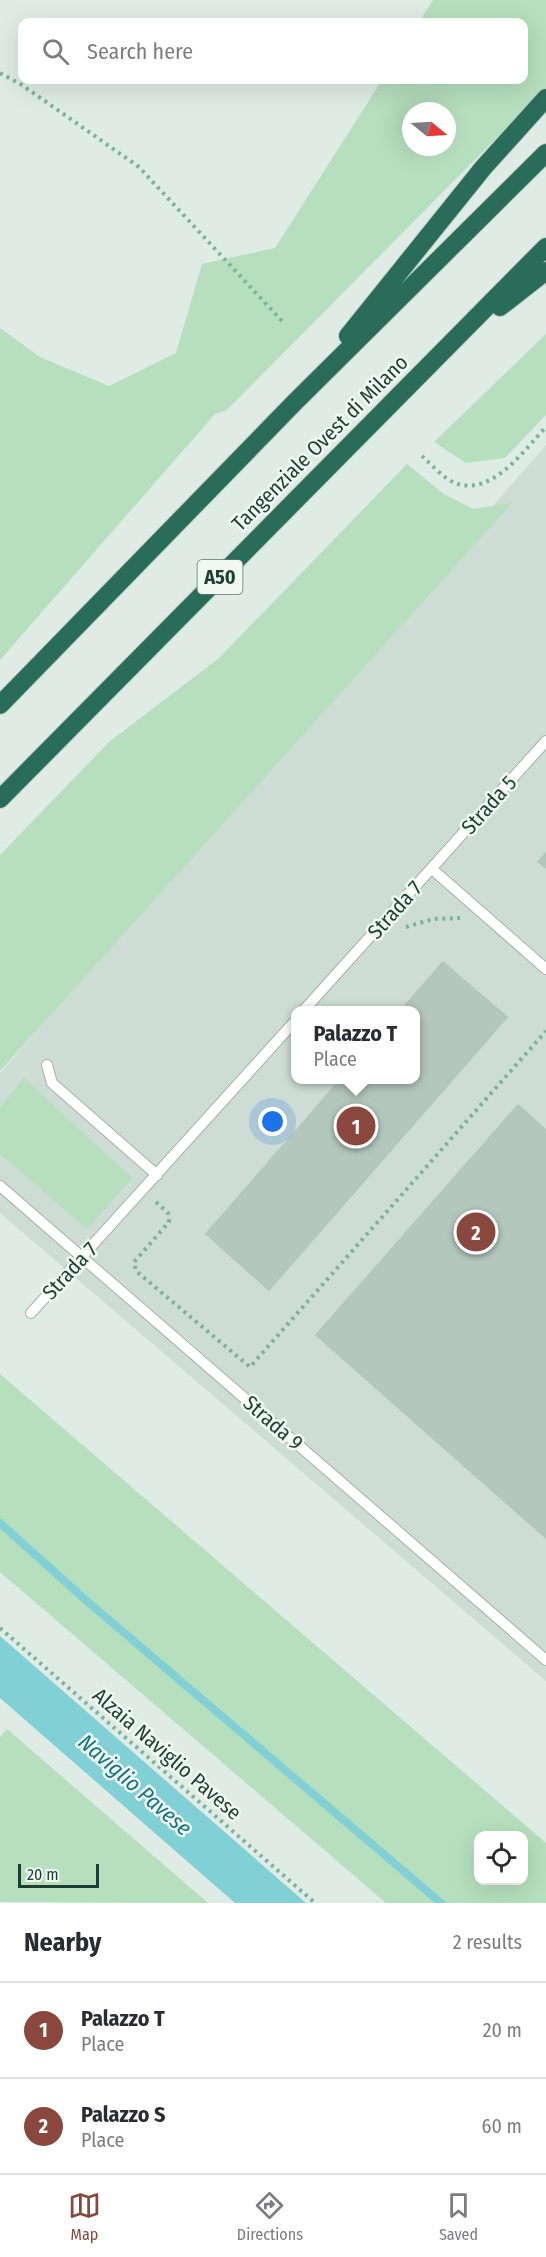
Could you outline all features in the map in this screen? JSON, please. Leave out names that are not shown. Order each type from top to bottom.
[{"type":"highway","points":[[295,402],[483,168],[546,98]]},
{"type":"highway","points":[[0,705],[295,402],[546,153]]},
{"type":"highway","name":"Tangenziale Ovest di Milano","points":[[0,799],[546,247]]},
{"type":"highway","points":[[440,355],[546,271]]},
{"type":"lane","name":"Strada 5","points":[[432,869],[546,741]]},
{"type":"lane","name":"Strada 7","points":[[309,1006],[432,869],[546,969]]},
{"type":"lane","name":"Strada 7","points":[[31,1313],[291,1026]]},
{"type":"lane","points":[[47,1065],[52,1083],[157,1175]]},
{"type":"lane","name":"Strada 9","points":[[0,1186],[546,1660]]},
{"type":"path","points":[[0,73],[18,83]]},
{"type":"path","points":[[20,84],[139,167],[282,321]]},
{"type":"path","points":[[422,456],[453,482],[466,486],[480,483],[497,477],[546,427]]},
{"type":"path","points":[[408,926],[433,919],[463,918]]},
{"type":"path","points":[[164,1193],[156,1202],[168,1213],[170,1222],[134,1262],[136,1271],[250,1367],[546,1031]]},
{"type":"path","name":"Alzaia Naviglio Pavese","points":[[0,1628],[315,1903]]},
{"type":"shaded area","points":[[546,445],[546,1681],[0,1213],[0,1073]]},
{"type":"green space","points":[[433,0],[546,0],[546,88],[227,410],[215,414],[0,660],[0,328],[40,357],[109,386],[176,353],[202,264],[275,248],[379,84],[528,84],[528,18],[422,18]]},
{"type":"green space","points":[[546,334],[546,415],[505,458],[466,463],[434,442]]},
{"type":"green space","points":[[407,464],[444,494],[473,509],[512,503],[0,1071],[0,855],[109,742],[219,658]]},
{"type":"green space","points":[[24,1078],[132,1178],[87,1229],[0,1154],[0,1108]]},
{"type":"green space","points":[[0,1374],[546,1843],[546,1903],[386,1903],[0,1572]]},
{"type":"green space","points":[[7,1729],[208,1903],[0,1902],[0,1737]]},
{"type":"water","name":"Naviglio Pavese","points":[[0,1636],[306,1903],[235,1903],[0,1698]]},
{"type":"building","points":[[546,853],[546,868],[538,862]]},
{"type":"building","points":[[443,962],[507,1017],[269,1290],[206,1234],[337,1084],[420,1084],[420,1006],[404,1006]]},
{"type":"building","points":[[518,1105],[546,1130],[546,1538],[316,1335]]},
{"type":"waterway","points":[[0,1523],[88,1602],[441,1903]]},
{"type":"place","name":"Palazzo T","points":[[356,1126]]},
{"type":"place","name":"Palazzo S","points":[[476,1232]]}]
